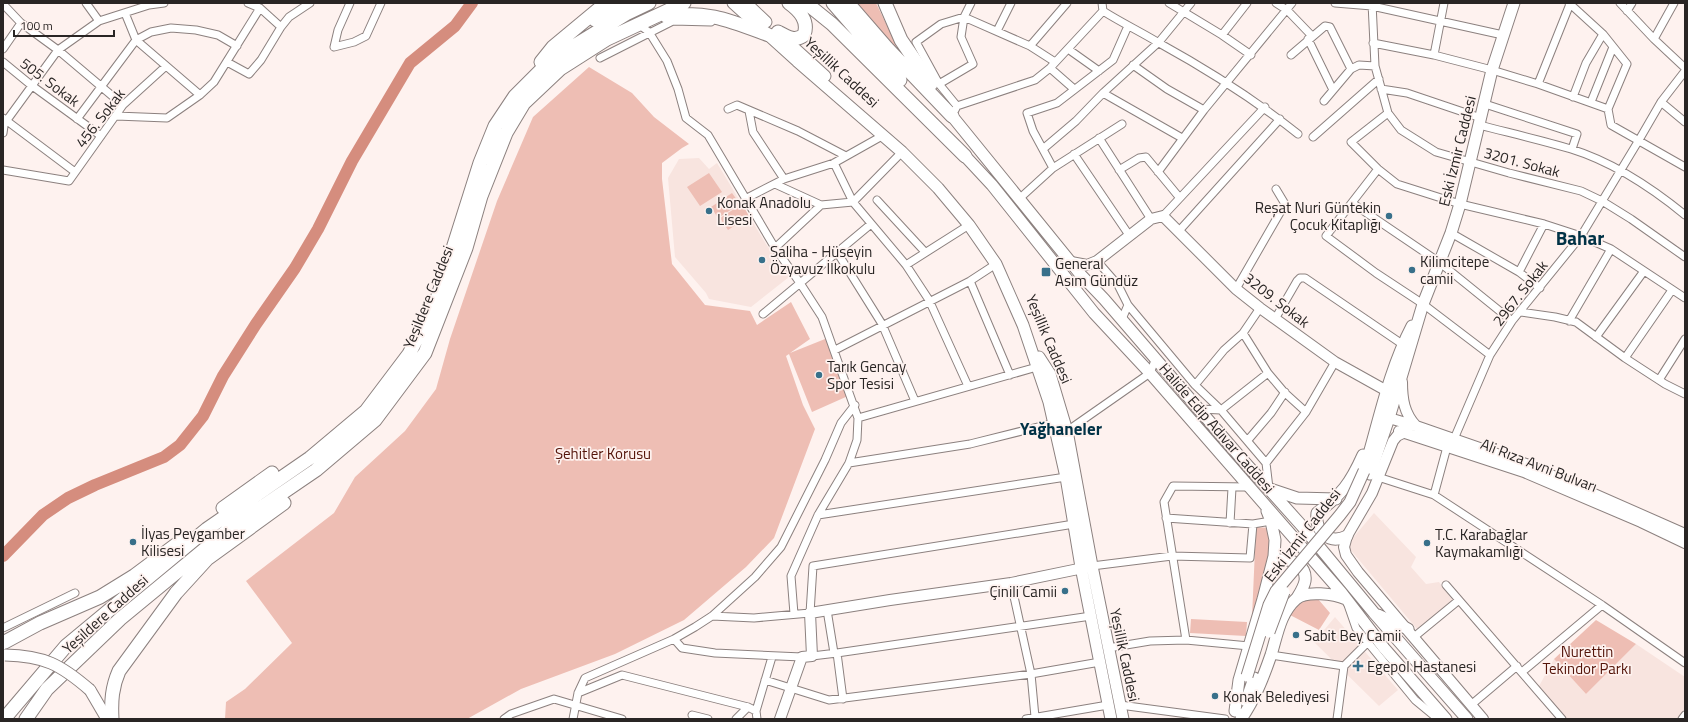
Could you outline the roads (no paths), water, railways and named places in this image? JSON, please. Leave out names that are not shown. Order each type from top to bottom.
[{"type":"highway","points":[[515,96],[553,47],[606,3]]},
{"type":"highway","points":[[570,34],[618,7],[629,3]]},
{"type":"highway","name":"Yeşildere Caddesi","points":[[4,719],[66,646],[207,529],[310,458],[366,411],[409,354],[436,302],[480,163],[495,126],[515,96],[551,60],[626,14],[649,3]]},
{"type":"highway","name":"Yeşildere Caddesi","points":[[26,719],[47,689],[126,614],[228,530],[316,470],[375,420],[425,354],[466,248],[481,196],[506,132],[524,103],[560,69],[607,39],[684,3]]},
{"type":"highway","points":[[652,17],[691,13],[715,16],[773,34],[797,39],[804,35],[806,24],[804,18],[789,3]]},
{"type":"highway","points":[[806,3],[832,24],[965,156]]},
{"type":"highway","points":[[833,3],[965,156]]},
{"type":"highway","points":[[848,3],[887,48],[955,111]]},
{"type":"highway","points":[[885,3],[901,40],[926,77],[944,100],[955,111]]},
{"type":"highway","points":[[112,719],[111,698],[114,683],[119,671],[176,593],[207,559],[309,485],[375,420]]},
{"type":"highway","points":[[4,652],[40,623],[84,605],[113,590],[134,576],[242,493],[275,472],[310,458]]},
{"type":"main road","points":[[733,3],[773,34]]},
{"type":"main road","points":[[746,3],[773,34]]},
{"type":"main road","name":"Eski İzmir Caddesi","points":[[1237,717],[1282,594],[1346,519],[1356,505],[1371,474],[1402,378],[1423,304],[1451,232],[1460,204],[1492,70],[1514,3]]},
{"type":"main road","name":"Yeşillik Caddesi","points":[[773,34],[797,61],[902,152],[938,188],[969,224],[996,264],[1023,325],[1038,366],[1054,423],[1066,477],[1074,524],[1108,648],[1123,719]]},
{"type":"main road","name":"Yeşillik Caddesi","points":[[773,34],[909,154],[941,185],[972,224],[1003,269],[1018,302],[1036,353],[1050,374],[1067,431],[1086,567],[1091,616],[1111,719]]},
{"type":"main road","name":"Halide Edip Adıvar Caddesi","points":[[955,111],[1019,200],[1071,262],[1302,526],[1374,613],[1467,719]]},
{"type":"main road","name":"Halide Edip Adıvar Caddesi","points":[[965,156],[992,185],[1094,313],[1150,373],[1336,586],[1384,648],[1446,719]]},
{"type":"main road","points":[[1071,262],[1088,265],[1097,261],[1151,219],[1163,216]]},
{"type":"main road","name":"3209. Sokak","points":[[1163,216],[1236,289],[1260,308],[1335,362],[1387,391]]},
{"type":"main road","name":"Eski İzmir Caddesi","points":[[1371,474],[1375,428],[1402,344],[1423,304]]},
{"type":"main road","points":[[1402,378],[1402,393],[1405,410],[1409,418],[1416,426]]},
{"type":"main road","points":[[1298,543],[1298,532],[1302,526],[1336,499],[1351,481],[1375,428],[1380,422],[1389,418]]},
{"type":"main road","name":"Ali Rıza Avni Bulvarı","points":[[1389,418],[1526,464],[1685,534]]},
{"type":"main road","points":[[1054,423],[1060,429],[1067,431]]},
{"type":"main road","points":[[1381,442],[1391,432],[1405,432]]},
{"type":"main road","points":[[1405,432],[1393,440],[1371,474],[1368,500],[1347,536],[1344,547],[1348,559],[1483,719]]},
{"type":"main road","name":"Ali Rıza Avni Bulvarı","points":[[1405,432],[1524,472],[1641,522],[1685,543]]},
{"type":"main road","points":[[1269,489],[1297,498],[1336,499]]},
{"type":"main road","points":[[1237,717],[1239,680],[1274,556],[1275,540],[1271,521],[1265,505]]},
{"type":"main road","points":[[1317,513],[1318,526],[1328,538],[1340,539],[1347,536]]},
{"type":"main road","points":[[1237,717],[1258,690],[1280,625],[1287,610],[1297,598],[1305,582],[1303,570],[1295,561],[1285,559],[1280,560],[1269,578]]},
{"type":"main road","points":[[780,719],[791,689],[807,656],[810,613],[1011,583],[1086,567]]},
{"type":"main road","points":[[1297,598],[1336,586],[1340,582],[1339,571]]},
{"type":"main road","points":[[1310,594],[1332,595],[1347,599]]},
{"type":"main road","points":[[1374,613],[1411,633]]},
{"type":"main road","points":[[4,652],[51,662],[72,674],[90,690],[107,719]]},
{"type":"street","points":[[86,3],[99,21]]},
{"type":"street","points":[[3,133],[5,119],[58,50],[99,21],[148,4],[164,3]]},
{"type":"street","points":[[248,3],[260,8],[280,27]]},
{"type":"street","points":[[226,62],[250,74],[261,60],[280,27],[289,17],[310,3]]},
{"type":"street","points":[[350,3],[338,30],[334,47],[354,42],[366,36],[381,3]]},
{"type":"street","points":[[939,84],[973,64],[961,37],[964,17],[971,3]]},
{"type":"street","points":[[997,31],[1011,3]]},
{"type":"street","points":[[1030,46],[1067,3]]},
{"type":"street","points":[[1055,62],[1030,46],[964,17],[942,24],[916,42],[955,111],[1035,80],[1050,68],[1103,11],[1102,3]]},
{"type":"street","points":[[1169,3],[1222,35],[1250,55]]},
{"type":"street","points":[[1043,149],[1076,121],[1103,93],[1159,42],[1191,3]]},
{"type":"street","points":[[1222,35],[1247,3]]},
{"type":"street","points":[[1276,3],[1287,10],[1310,38],[1333,90]]},
{"type":"street","points":[[1158,172],[1182,138],[1226,82],[1292,3]]},
{"type":"street","points":[[1335,3],[1388,6],[1440,21],[1503,35]]},
{"type":"street","points":[[1434,55],[1444,3]]},
{"type":"street","points":[[1538,84],[1569,3],[1603,34],[1627,64],[1608,109],[1611,125],[1640,140],[1685,167]]},
{"type":"street","points":[[1620,3],[1627,12],[1685,70]]},
{"type":"street","points":[[1627,12],[1632,3]]},
{"type":"street","points":[[1654,39],[1674,3]]},
{"type":"street","points":[[3,4],[21,23],[58,50],[123,105]]},
{"type":"street","name":"3201. Sokak","points":[[1372,5],[1376,66],[1381,90],[1388,112],[1401,130],[1436,152],[1509,173],[1582,191],[1602,201],[1685,257]]},
{"type":"street","points":[[116,116],[167,118],[200,95],[214,82],[260,8]]},
{"type":"street","points":[[1103,11],[1226,82],[1265,107],[1298,134]]},
{"type":"street","points":[[125,13],[136,40],[200,95]]},
{"type":"street","points":[[600,58],[673,21],[717,22],[749,27]]},
{"type":"street","points":[[3,49],[21,23]]},
{"type":"street","points":[[638,24],[649,32],[667,61],[678,89],[686,118],[708,136],[775,248],[822,317],[858,418],[857,440],[849,463],[818,515],[791,576],[794,614]]},
{"type":"street","points":[[1053,168],[1033,131],[1027,113],[1057,103],[1113,60],[1128,26]]},
{"type":"street","points":[[1291,55],[1325,26],[1330,27],[1351,69]]},
{"type":"street","points":[[77,119],[136,40],[152,32],[171,28],[196,30],[218,35],[236,46]]},
{"type":"street","points":[[1573,97],[1586,63],[1603,34]]},
{"type":"street","points":[[1374,43],[1434,55],[1492,70],[1538,84],[1608,109]]},
{"type":"street","points":[[1591,102],[1613,47]]},
{"type":"street","points":[[1068,49],[1099,71]]},
{"type":"street","name":"505. Sokak","points":[[3,62],[31,86],[100,136]]},
{"type":"street","points":[[1133,65],[1167,89],[1204,110]]},
{"type":"street","points":[[1324,101],[1351,69],[1359,65],[1376,66]]},
{"type":"street","name":"456. Sokak","points":[[3,170],[69,181],[123,105],[166,66]]},
{"type":"street","points":[[1050,68],[1074,89]]},
{"type":"street","name":"2967. Sokak","points":[[1454,439],[1490,355],[1512,321],[1521,312],[1580,236],[1640,140],[1661,102],[1685,70]]},
{"type":"street","points":[[1313,137],[1379,79]]},
{"type":"street","points":[[1381,90],[1407,93],[1480,121],[1572,149],[1621,171],[1665,199],[1685,216]]},
{"type":"street","points":[[1103,93],[1182,138]]},
{"type":"street","points":[[1661,102],[1685,122]]},
{"type":"street","points":[[1485,104],[1577,134],[1572,149]]},
{"type":"street","points":[[728,109],[737,105],[798,131],[846,156]]},
{"type":"street","points":[[1163,216],[1179,197],[1265,107]]},
{"type":"street","points":[[749,111],[753,132],[784,179]]},
{"type":"street","points":[[1388,112],[1351,142],[1378,169],[1397,184],[1460,204],[1544,224],[1580,236],[1611,249],[1685,298]]},
{"type":"street","points":[[5,119],[75,172]]},
{"type":"street","points":[[1178,232],[1280,119]]},
{"type":"street","points":[[1019,200],[1053,168],[1122,124]]},
{"type":"street","points":[[745,199],[784,179],[834,163],[882,136]]},
{"type":"street","points":[[1099,138],[1151,219]]},
{"type":"street","points":[[775,184],[821,205],[853,202],[902,152]]},
{"type":"street","points":[[1074,154],[1129,235]]},
{"type":"street","points":[[1119,170],[1143,157],[1146,157],[1179,197]]},
{"type":"street","points":[[834,163],[853,202],[906,265],[929,300],[968,386]]},
{"type":"street","points":[[1378,169],[1326,236],[1376,273],[1423,304],[1490,355]]},
{"type":"street","points":[[1236,289],[1285,204],[1276,189]]},
{"type":"street","points":[[878,200],[925,252]]},
{"type":"street","points":[[1352,203],[1439,262],[1512,321]]},
{"type":"street","points":[[775,248],[821,205]]},
{"type":"street","points":[[762,314],[871,224]]},
{"type":"street","points":[[906,265],[969,224]]},
{"type":"street","points":[[1519,272],[1544,224]]},
{"type":"street","points":[[1451,232],[1519,272],[1540,288]]},
{"type":"street","points":[[1569,321],[1611,249]]},
{"type":"street","points":[[837,252],[882,324],[915,401]]},
{"type":"street","points":[[1097,261],[1118,285],[1128,305],[1195,385],[1221,410],[1266,463],[1269,489]]},
{"type":"street","points":[[834,350],[929,300],[970,281],[996,264]]},
{"type":"street","points":[[1596,337],[1644,271]]},
{"type":"street","points":[[1275,319],[1297,281],[1300,278],[1305,278],[1402,344]]},
{"type":"street","points":[[970,281],[1010,376]]},
{"type":"street","points":[[1625,358],[1672,290]]},
{"type":"street","points":[[1122,320],[1128,305]]},
{"type":"street","points":[[1195,385],[1224,350],[1244,333],[1260,308]]},
{"type":"street","points":[[1521,312],[1576,322],[1625,358],[1659,380],[1685,394]]},
{"type":"street","points":[[1244,333],[1268,373],[1284,392],[1306,412]]},
{"type":"street","points":[[1659,380],[1685,339]]},
{"type":"street","points":[[1067,431],[1150,373],[1156,358]]},
{"type":"street","points":[[1266,463],[1306,412],[1335,362]]},
{"type":"street","points":[[858,418],[968,386],[1010,376],[1038,366]]},
{"type":"street","points":[[1199,409],[1221,410],[1268,373]]},
{"type":"street","points":[[1248,440],[1271,413],[1284,392]]},
{"type":"street","points":[[573,719],[578,693],[585,678],[674,639],[712,616],[755,576],[781,547],[825,460],[841,423],[854,405]]},
{"type":"street","points":[[849,463],[970,444],[1054,423]]},
{"type":"street","points":[[1434,495],[1447,447]]},
{"type":"street","points":[[1371,474],[1434,495],[1602,605],[1685,663]]},
{"type":"street","points":[[818,515],[1066,477]]},
{"type":"street","points":[[1186,640],[1164,502],[1173,486],[1232,488],[1250,487]]},
{"type":"street","points":[[1230,523],[1232,488]]},
{"type":"street","points":[[1166,518],[1253,524],[1271,521]]},
{"type":"street","points":[[712,616],[754,618],[810,613],[813,566],[1074,524]]},
{"type":"street","points":[[1086,567],[1172,556],[1250,558],[1253,524]]},
{"type":"street","points":[[1011,583],[1031,674],[1035,717]]},
{"type":"street","points":[[1446,585],[1562,719]]},
{"type":"street","points":[[3,628],[75,593]]},
{"type":"street","points":[[1347,599],[1356,628],[1367,643],[1415,700],[1438,719]]},
{"type":"street","points":[[1411,633],[1459,600]]},
{"type":"street","points":[[1522,672],[1602,605]]},
{"type":"street","points":[[827,610],[836,653],[843,699]]},
{"type":"street","points":[[674,639],[682,648],[715,653],[772,657],[807,656],[1091,616]]},
{"type":"street","points":[[1108,648],[1150,641],[1186,640],[1248,646]]},
{"type":"street","points":[[1337,719],[1344,666],[1367,643]]},
{"type":"street","points":[[1271,655],[1344,666]]},
{"type":"street","points":[[757,719],[756,711],[772,657]]},
{"type":"street","points":[[765,680],[829,700],[1031,674],[1100,662]]},
{"type":"street","points":[[1471,705],[1517,666]]},
{"type":"street","points":[[578,693],[622,675],[748,707],[756,711]]},
{"type":"street","points":[[504,719],[511,714],[554,699],[622,719]]},
{"type":"street","points":[[1026,719],[1108,705]]},
{"type":"street","points":[[1120,705],[1225,719]]},
{"type":"street","points":[[736,719],[748,707]]},
{"type":"street","points":[[692,715],[708,719]]},
{"type":"street","points":[[1682,719],[1685,715]]},
{"type":"waterway","points":[[3,556],[43,515],[68,498],[95,485],[164,457],[180,445],[203,416],[223,376],[256,324],[295,268],[318,229],[352,161],[410,63],[455,26],[472,3]]},
{"type":"place","name":"Konak Anadolu Lisesi","points":[[709,211]]},
{"type":"place","name":"Reşat Nuri Güntekin Çocuk Kitaplığı","points":[[1389,216]]},
{"type":"place","name":"Saliha - Hüseyin Özyavuz İlkokulu","points":[[762,260]]},
{"type":"place","name":"Kilimcitepe camii","points":[[1412,270]]},
{"type":"place","name":"General Asım Gündüz","points":[[1046,272]]},
{"type":"place","name":"Tarık Gencay Spor Tesisi","points":[[819,375]]},
{"type":"place","name":"İlyas Peygamber Kilisesi","points":[[133,542]]},
{"type":"place","name":"T.C. Karabağlar Kaymakamlığı","points":[[1427,543]]},
{"type":"place","name":"Çinili Camii","points":[[1065,591]]},
{"type":"place","name":"Sabit Bey Camii","points":[[1296,635]]},
{"type":"place","name":"Egepol Hastanesi","points":[[1358,666]]},
{"type":"place","name":"Konak Belediyesi","points":[[1215,696]]},
{"type":"district","name":"Bahar","points":[[1580,237]]},
{"type":"district","name":"Yağhaneler","points":[[1061,429]]},
{"type":"park label","name":"Şehitler Korusu","points":[[603,453]]},
{"type":"park label","name":"Nurettin Tekindor Parkı","points":[[1587,660]]}]
